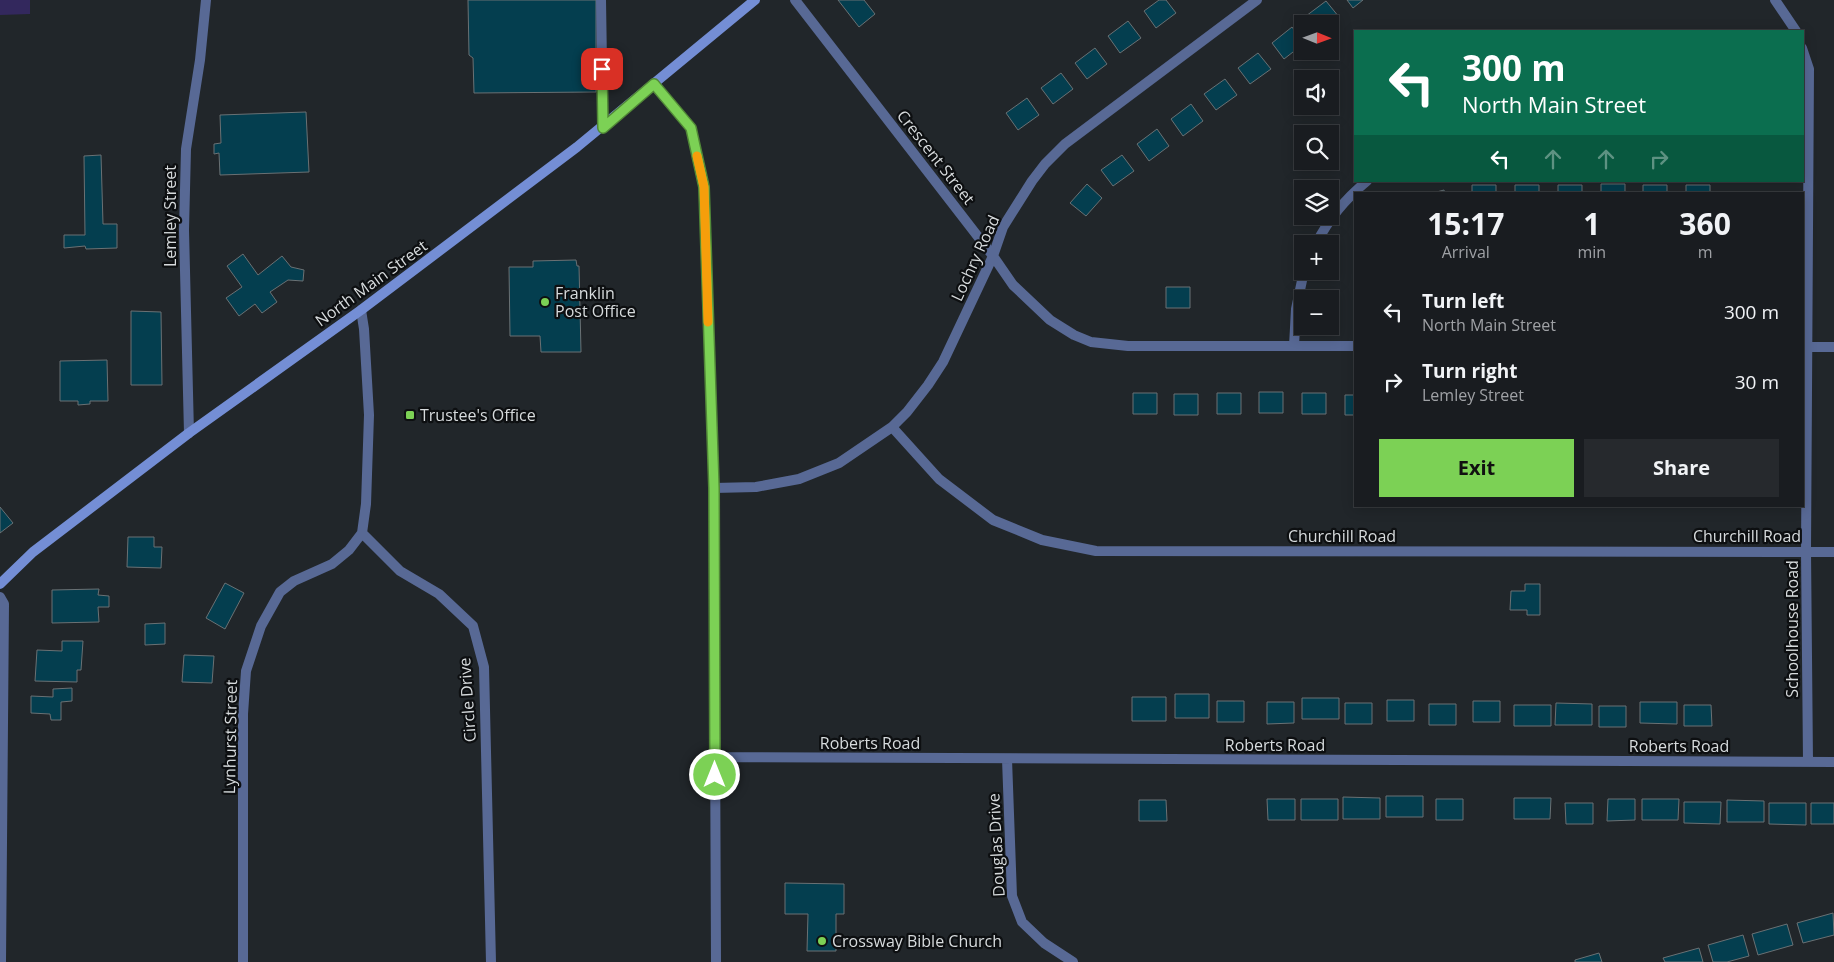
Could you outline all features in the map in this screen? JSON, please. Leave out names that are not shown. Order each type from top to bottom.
[{"type":"street","name":"Lemley Street","points":[[188,433],[184,249],[186,149],[200,60],[206,0]]},
{"type":"street","points":[[601,0],[603,128]]},
{"type":"street","name":"North Main Street","points":[[0,584],[33,552],[188,433],[361,310],[603,128],[755,0]]},
{"type":"street","name":"Crescent Street","points":[[795,0],[993,256],[1013,285],[1050,320],[1074,336],[1091,342],[1128,346],[1354,346]]},
{"type":"street","name":"Lochry Road","points":[[714,488],[756,487],[798,479],[839,463],[892,427],[907,412],[943,362],[993,256],[1004,227],[1032,181],[1045,164],[1065,144],[1257,0]]},
{"type":"street","points":[[1775,0],[1795,30]]},
{"type":"street","name":"Schoolhouse Road","points":[[1804,54],[1809,69],[1805,141],[1808,762]]},
{"type":"street","points":[[654,84],[691,128],[704,187],[714,488],[716,962]]},
{"type":"street","points":[[1321,235],[1332,215],[1349,196],[1366,182]]},
{"type":"street","points":[[1294,346],[1296,309],[1302,280]]},
{"type":"street","points":[[361,310],[364,330],[368,415],[366,504],[362,533]]},
{"type":"street","points":[[1806,347],[1834,347]]},
{"type":"street","name":"Churchill Road","points":[[892,427],[939,479],[993,520],[1042,540],[1096,551],[1834,552]]},
{"type":"street","name":"Lynhurst Street","points":[[243,962],[243,714],[246,671],[261,626],[280,592],[294,582],[332,564],[349,550],[362,533]]},
{"type":"street","name":"Circle Drive","points":[[362,533],[400,571],[440,594],[473,626],[484,667],[490,962]]},
{"type":"street","points":[[0,597],[4,604],[1,962]]},
{"type":"street","name":"Roberts Road","points":[[715,757],[1834,762]]},
{"type":"street","name":"Douglas Drive","points":[[1007,759],[1012,896],[1022,922],[1044,943],[1073,962]]},
{"type":"shaded area","points":[[0,0],[30,0],[30,14],[0,15]]},
{"type":"building","points":[[468,0],[596,0],[596,92],[474,93],[473,58],[469,55]]},
{"type":"building","points":[[838,0],[864,0],[875,14],[859,27]]},
{"type":"building","points":[[1159,0],[1166,0],[1176,13],[1156,28],[1144,11]]},
{"type":"building","points":[[1347,0],[1363,0],[1353,8]]},
{"type":"building","points":[[1326,1],[1337,15],[1307,15]]},
{"type":"building","points":[[1128,21],[1141,38],[1120,53],[1108,36]]},
{"type":"building","points":[[1292,27],[1294,30],[1294,51],[1284,59],[1272,43]]},
{"type":"building","points":[[1095,48],[1107,64],[1087,79],[1075,63]]},
{"type":"building","points":[[1258,53],[1271,69],[1250,84],[1238,68]]},
{"type":"building","points":[[1061,73],[1073,89],[1053,104],[1041,88]]},
{"type":"building","points":[[1225,79],[1237,95],[1216,110],[1204,94]]},
{"type":"building","points":[[1027,98],[1039,115],[1018,130],[1006,113]]},
{"type":"building","points":[[1191,104],[1203,121],[1183,136],[1171,119]]},
{"type":"building","points":[[306,112],[309,172],[220,175],[219,153],[214,154],[214,144],[221,143],[220,115]]},
{"type":"building","points":[[1157,129],[1169,146],[1149,161],[1137,144]]},
{"type":"building","points":[[101,155],[103,224],[117,224],[117,248],[86,249],[85,246],[64,248],[64,235],[85,235],[84,156]]},
{"type":"building","points":[[1122,155],[1134,171],[1113,186],[1101,170]]},
{"type":"building","points":[[1087,184],[1102,198],[1086,216],[1070,203]]},
{"type":"building","points":[[1601,184],[1625,184],[1625,192],[1601,192]]},
{"type":"building","points":[[1472,185],[1496,185],[1496,192],[1472,192]]},
{"type":"building","points":[[1515,185],[1539,185],[1539,192],[1515,192]]},
{"type":"building","points":[[1558,185],[1582,185],[1582,192],[1558,192]]},
{"type":"building","points":[[1643,185],[1667,185],[1667,192],[1643,192]]},
{"type":"building","points":[[1686,185],[1710,185],[1710,192],[1686,192]]},
{"type":"building","points":[[243,254],[258,275],[282,256],[291,267],[304,270],[303,281],[288,280],[270,292],[277,302],[262,313],[255,304],[239,316],[226,298],[242,287],[227,266]]},
{"type":"building","name":"Franklin Post Office","points":[[576,260],[577,266],[579,266],[581,352],[541,352],[540,336],[510,336],[509,267],[533,267],[533,261]]},
{"type":"building","points":[[1166,287],[1190,287],[1190,308],[1166,308]]},
{"type":"building","points":[[131,311],[161,312],[162,385],[131,385]]},
{"type":"building","points":[[107,360],[108,401],[90,401],[90,404],[78,405],[78,401],[60,401],[60,361]]},
{"type":"building","points":[[1259,392],[1283,392],[1283,413],[1259,413]]},
{"type":"building","points":[[1133,393],[1157,393],[1157,414],[1133,414]]},
{"type":"building","points":[[1217,393],[1241,393],[1241,414],[1217,414]]},
{"type":"building","points":[[1302,393],[1326,393],[1326,414],[1302,414]]},
{"type":"building","points":[[1174,394],[1198,394],[1198,415],[1174,415]]},
{"type":"building","points":[[1345,395],[1354,395],[1354,415],[1345,415]]},
{"type":"building","points":[[0,507],[13,523],[0,533]]},
{"type":"building","points":[[128,537],[154,537],[154,547],[162,547],[161,568],[127,567]]},
{"type":"building","points":[[225,583],[244,593],[225,629],[206,618]]},
{"type":"building","points":[[1525,584],[1540,584],[1540,615],[1527,615],[1527,610],[1510,610],[1511,591],[1525,591]]},
{"type":"building","points":[[99,589],[98,595],[109,596],[109,607],[98,607],[99,622],[52,623],[52,590]]},
{"type":"building","points":[[165,623],[165,644],[145,645],[145,624]]},
{"type":"building","points":[[62,641],[83,641],[81,670],[77,670],[77,682],[35,681],[37,650],[62,651]]},
{"type":"building","points":[[184,655],[214,656],[212,683],[182,682]]},
{"type":"building","points":[[72,688],[72,701],[61,702],[61,720],[51,720],[50,714],[31,713],[31,696],[53,697],[53,689]]},
{"type":"building","points":[[1175,694],[1209,694],[1209,718],[1175,718]]},
{"type":"building","points":[[1132,697],[1166,697],[1166,721],[1132,721]]},
{"type":"building","points":[[1302,698],[1339,698],[1339,719],[1302,719]]},
{"type":"building","points":[[1387,700],[1414,700],[1414,721],[1387,721]]},
{"type":"building","points":[[1217,701],[1244,701],[1244,722],[1217,722]]},
{"type":"building","points":[[1473,701],[1500,701],[1500,722],[1473,722]]},
{"type":"building","points":[[1267,702],[1294,702],[1294,723],[1267,724]]},
{"type":"building","points":[[1640,702],[1677,702],[1677,724],[1640,723]]},
{"type":"building","points":[[1345,703],[1372,703],[1372,724],[1345,724]]},
{"type":"building","points":[[1556,703],[1592,704],[1592,725],[1555,725]]},
{"type":"building","points":[[1429,704],[1456,704],[1456,725],[1429,725]]},
{"type":"building","points":[[1514,705],[1551,705],[1551,726],[1514,726]]},
{"type":"building","points":[[1684,705],[1711,705],[1712,726],[1684,726]]},
{"type":"building","points":[[1599,706],[1626,706],[1626,727],[1599,727]]},
{"type":"building","points":[[1386,796],[1423,796],[1423,817],[1386,817]]},
{"type":"building","points":[[1343,797],[1380,798],[1380,819],[1343,819]]},
{"type":"building","points":[[1514,798],[1551,798],[1550,819],[1514,819]]},
{"type":"building","points":[[1267,799],[1295,799],[1295,820],[1268,820]]},
{"type":"building","points":[[1301,799],[1338,799],[1338,820],[1301,820]]},
{"type":"building","points":[[1436,799],[1463,799],[1463,820],[1436,820]]},
{"type":"building","points":[[1608,799],[1635,799],[1635,820],[1607,821]]},
{"type":"building","points":[[1642,799],[1679,799],[1678,820],[1642,820]]},
{"type":"building","points":[[1139,800],[1166,800],[1167,821],[1139,821]]},
{"type":"building","points":[[1727,800],[1764,801],[1764,822],[1727,822]]},
{"type":"building","points":[[1684,802],[1721,802],[1720,824],[1684,823]]},
{"type":"building","points":[[1565,803],[1593,803],[1593,824],[1566,824]]},
{"type":"building","points":[[1769,803],[1806,803],[1806,825],[1769,824]]},
{"type":"building","points":[[1811,803],[1834,803],[1834,824],[1811,824]]},
{"type":"building","points":[[785,883],[844,884],[844,914],[836,914],[836,951],[807,951],[808,914],[785,914]]},
{"type":"building","points":[[1833,913],[1834,935],[1803,943],[1797,923]]},
{"type":"building","points":[[1787,924],[1793,945],[1758,955],[1752,934]]},
{"type":"building","points":[[1743,935],[1749,956],[1727,962],[1713,962],[1708,945]]},
{"type":"building","points":[[1699,948],[1703,962],[1665,962],[1663,958]]},
{"type":"building","points":[[1599,953],[1602,962],[1575,962],[1575,960]]},
{"type":"slow traffic","points":[[697,156],[704,187],[708,322]]},
{"type":"place","name":"Franklin Post Office","points":[[545,302]]},
{"type":"place","name":"Trustee's Office","points":[[410,415]]},
{"type":"place","name":"Crossway Bible Church","points":[[822,941]]},
{"type":"route","points":[[602,69],[603,128],[654,84],[691,128],[704,187],[714,488],[715,775]]}]
